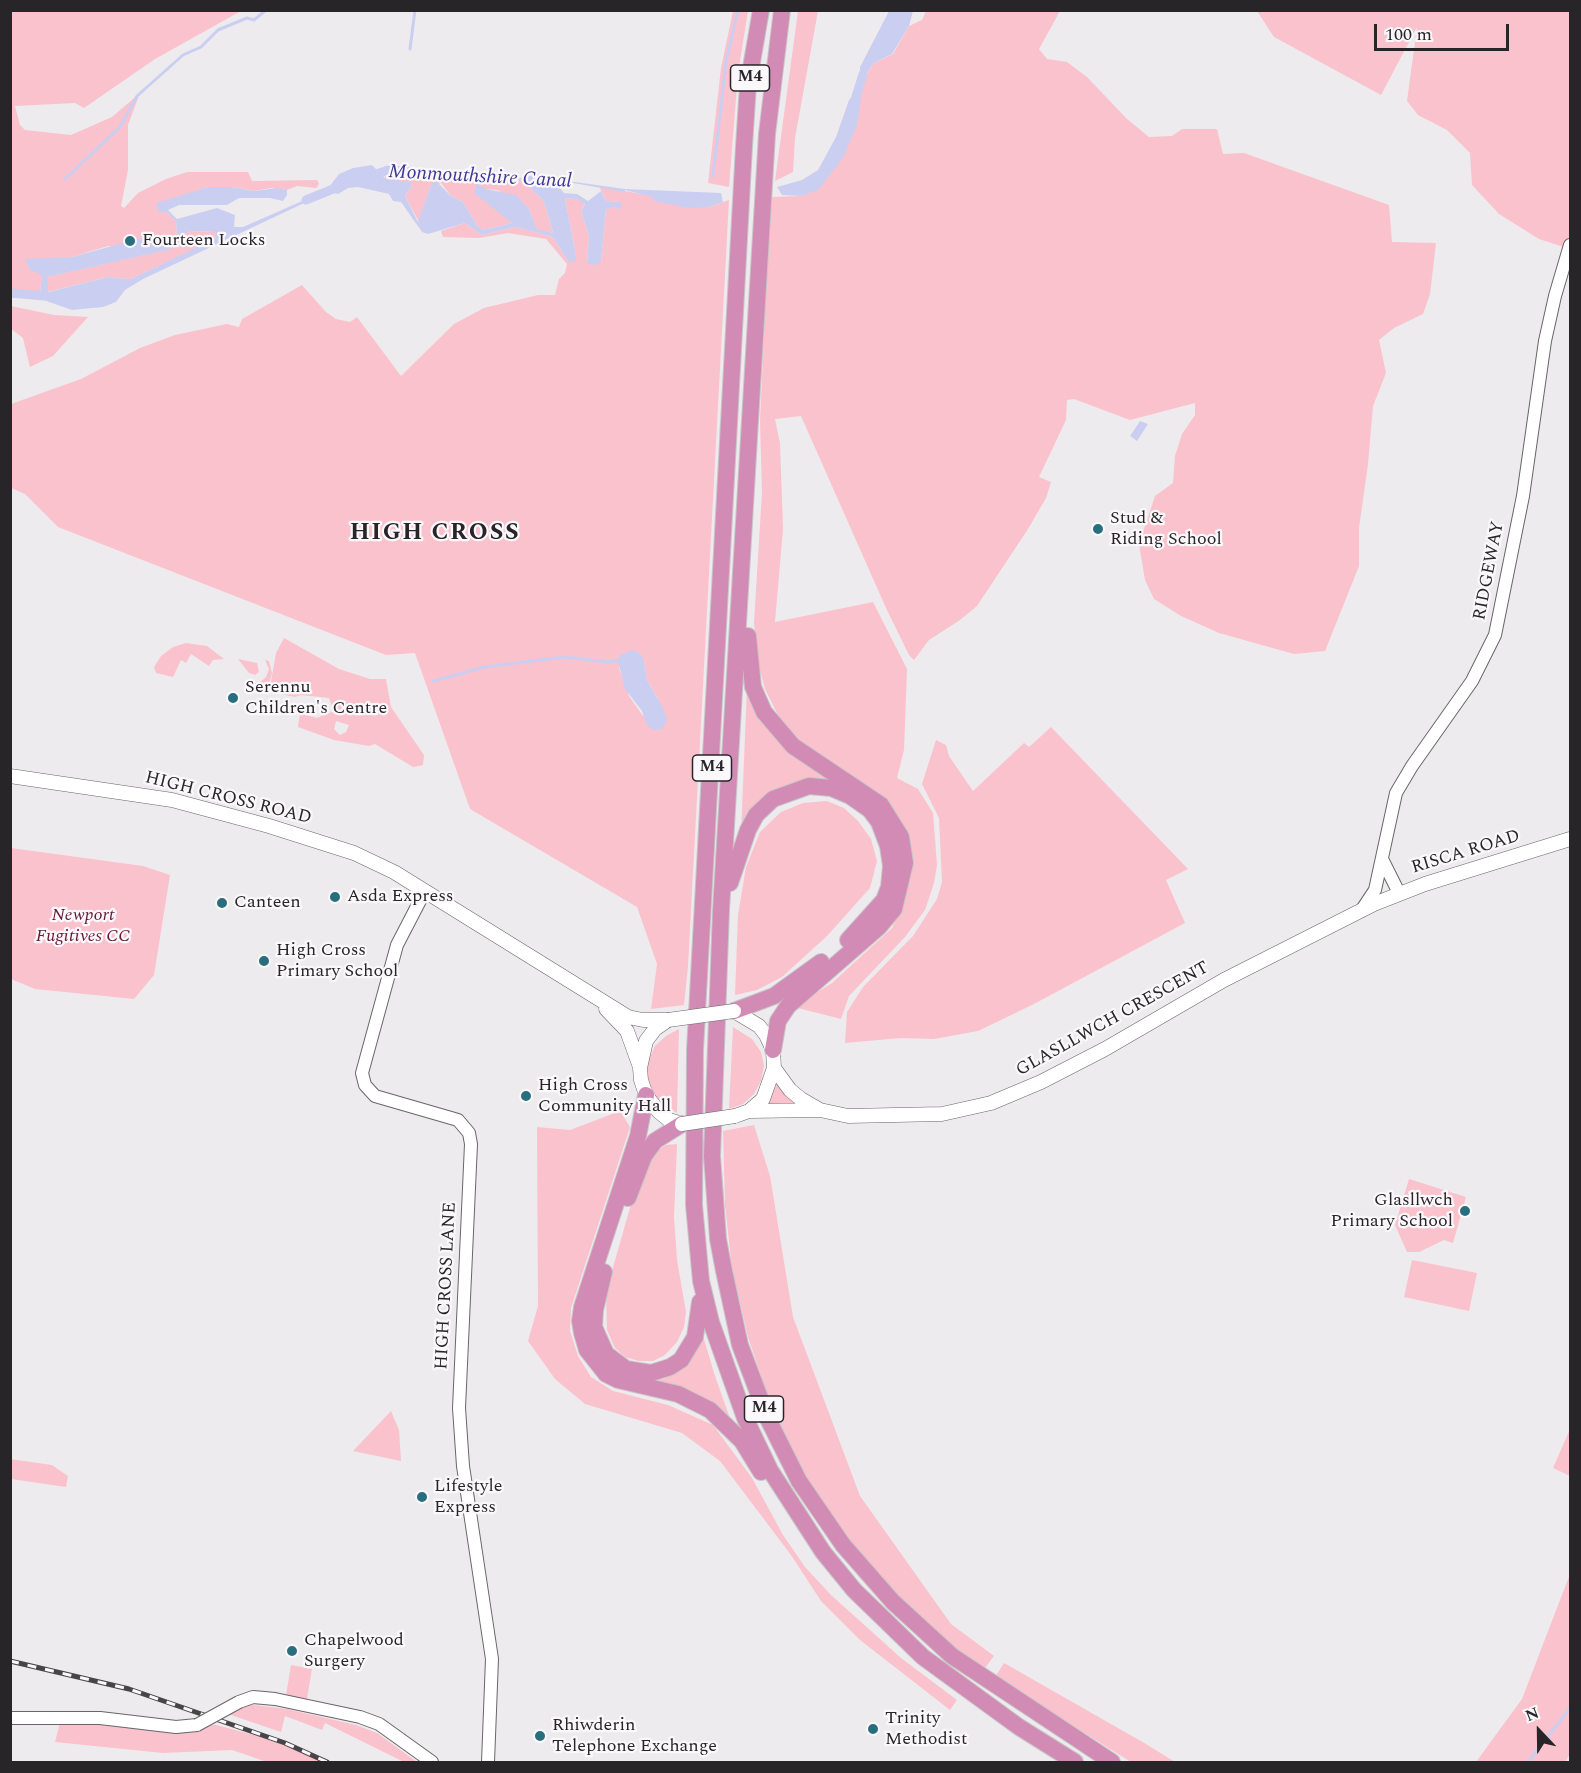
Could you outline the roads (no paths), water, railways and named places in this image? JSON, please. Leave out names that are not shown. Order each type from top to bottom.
[{"type":"highway","name":"M4","points":[[682,1124],[655,1142],[644,1156],[612,1245],[595,1310],[594,1327],[606,1354],[626,1369],[638,1372],[661,1371],[681,1360],[692,1345],[699,1324],[701,1281],[694,1205],[695,1050],[744,146],[748,85],[761,10]]},
{"type":"highway","name":"M4","points":[[782,10],[766,134],[721,910],[712,1156],[718,1239],[740,1345],[781,1447],[799,1481],[843,1545],[915,1624],[970,1668],[1112,1762]]},
{"type":"highway","points":[[751,414],[754,498],[748,644],[753,687],[764,712],[793,746],[881,805],[901,837],[905,864],[894,909],[879,927],[788,1005],[778,1021],[773,1050]]},
{"type":"highway","points":[[721,910],[748,830],[756,814],[773,799],[809,786],[831,788],[870,810],[879,822],[888,846],[891,866],[890,888],[884,900],[850,939],[806,975],[774,996],[734,1011]]},
{"type":"highway","points":[[646,1095],[638,1137],[582,1307],[580,1321],[587,1350],[606,1374],[618,1380],[695,1401],[728,1425],[742,1442],[800,1534],[844,1578]]},
{"type":"highway","name":"M4","points":[[701,1281],[711,1322],[745,1418],[770,1470],[802,1523],[844,1578],[894,1631],[939,1669],[1019,1727],[1075,1762]]},
{"type":"main road","name":"HIGH CROSS ROAD","points":[[10,776],[159,797],[269,826],[354,853],[394,872],[425,891]]},
{"type":"main road","name":"RISCA ROAD","points":[[1368,908],[1399,893],[1570,839]]},
{"type":"main road","points":[[425,891],[628,1017],[643,1020],[668,1020],[734,1011],[759,1026],[773,1050],[774,1068],[763,1099],[749,1111],[735,1116],[682,1124],[669,1120],[659,1112],[646,1095],[640,1068],[627,1031],[599,1001]]},
{"type":"main road","name":"GLASLLWCH CRESCENT","points":[[749,1111],[820,1110],[873,1118],[942,1114],[991,1103],[1017,1094],[1105,1049],[1286,947],[1368,908]]},
{"type":"main road","points":[[640,1068],[646,1041],[655,1029],[668,1020]]},
{"type":"main road","name":"GLASLLWCH CRESCENT","points":[[774,1068],[790,1090],[820,1110]]},
{"type":"street","name":"RIDGEWAY","points":[[1368,908],[1383,861],[1396,794],[1412,766],[1472,681],[1495,635],[1523,496],[1545,341],[1570,245]]},
{"type":"street","points":[[1383,861],[1399,893]]},
{"type":"street","name":"HIGH CROSS LANE","points":[[425,891],[397,945],[362,1073],[365,1085],[375,1096],[458,1120],[469,1133],[471,1143],[459,1408],[463,1466],[492,1659],[488,1762]]},
{"type":"street","points":[[10,1719],[100,1718],[176,1727],[197,1725],[253,1696],[366,1719],[404,1740],[432,1762]]},
{"type":"water","points":[[889,11],[913,11],[909,26],[892,54],[874,63],[860,83],[860,67]]},
{"type":"water","points":[[857,92],[861,98],[857,125],[843,158],[818,190],[801,196],[782,195],[777,187],[802,180],[818,170],[836,137],[849,100]]},
{"type":"water","points":[[372,165],[385,178],[411,182],[412,185],[405,196],[418,222],[430,187],[435,180],[451,196],[463,202],[478,227],[483,230],[512,223],[474,193],[477,183],[486,189],[516,195],[529,209],[537,229],[553,233],[544,201],[519,178],[540,174],[561,180],[625,189],[721,193],[723,202],[709,207],[688,208],[654,201],[652,197],[625,190],[625,192],[561,181],[556,183],[564,193],[577,194],[588,201],[601,191],[606,201],[620,202],[622,207],[619,210],[615,206],[606,210],[601,261],[596,265],[587,264],[589,236],[581,211],[585,204],[576,199],[565,198],[576,256],[576,260],[572,262],[568,261],[553,237],[515,227],[482,235],[465,223],[428,234],[422,232],[401,202],[393,201],[389,194],[358,187],[348,188],[338,194],[326,191],[339,174],[353,168]]},
{"type":"water","points":[[397,168],[519,178],[519,181],[397,173]]},
{"type":"water","points":[[208,187],[232,187],[254,191],[277,188],[287,190],[287,195],[283,201],[270,198],[239,198],[227,205],[179,205],[168,210],[177,219],[217,208],[235,215],[234,227],[243,227],[316,195],[317,197],[143,279],[125,290],[116,302],[103,307],[72,310],[32,296],[40,293],[42,275],[30,270],[25,259],[72,257],[137,239],[164,237],[170,242],[172,249],[47,277],[48,292],[108,277],[131,279],[216,238],[216,232],[190,231],[180,236],[177,234],[176,221],[165,211],[159,213],[156,203]]},
{"type":"water","points":[[1140,421],[1148,424],[1137,441],[1130,436]]},
{"type":"water","points":[[632,650],[640,653],[644,661],[647,680],[664,710],[667,720],[662,729],[653,730],[647,725],[642,711],[625,689],[618,661],[620,655]]},
{"type":"waterway","points":[[65,179],[120,127],[137,96],[183,55],[201,47],[218,30],[247,18],[254,20],[266,10]]},
{"type":"waterway","points":[[410,49],[415,10]]},
{"type":"waterway","points":[[713,176],[726,62],[738,10]]},
{"type":"waterway","points":[[854,103],[863,74]]},
{"type":"waterway","name":"Monmouthshire Canal","points":[[371,176],[388,170],[407,171]]},
{"type":"waterway","name":"Monmouthshire Canal","points":[[306,200],[338,187]]},
{"type":"waterway","name":"Monmouthshire Canal","points":[[10,293],[44,296]]},
{"type":"waterway","points":[[433,681],[485,667],[564,657],[618,661]]},
{"type":"waterway","points":[[1528,1762],[1570,1708]]},
{"type":"railway","points":[[10,1661],[129,1689],[285,1743],[327,1762]]},
{"type":"place","name":"Fourteen Locks","points":[[130,241]]},
{"type":"place","name":"Stud & Riding School","points":[[1098,529]]},
{"type":"place","name":"Serennu Children's Centre","points":[[233,698]]},
{"type":"place","name":"Asda Express","points":[[335,897]]},
{"type":"place","name":"Canteen","points":[[222,903]]},
{"type":"place","name":"High Cross Primary School","points":[[264,961]]},
{"type":"place","name":"High Cross Community Hall","points":[[526,1096]]},
{"type":"place","name":"Glasllwch Primary School","points":[[1465,1211]]},
{"type":"place","name":"Lifestyle Express","points":[[422,1497]]},
{"type":"place","name":"Chapelwood Surgery","points":[[292,1651]]},
{"type":"place","name":"Trinity Methodist","points":[[873,1729]]},
{"type":"place","name":"Rhiwderin Telephone Exchange","points":[[540,1736]]},
{"type":"district","name":"HIGH CROSS","points":[[435,534]]},
{"type":"park label","name":"Newport Fugitives CC","points":[[83,926]]}]
